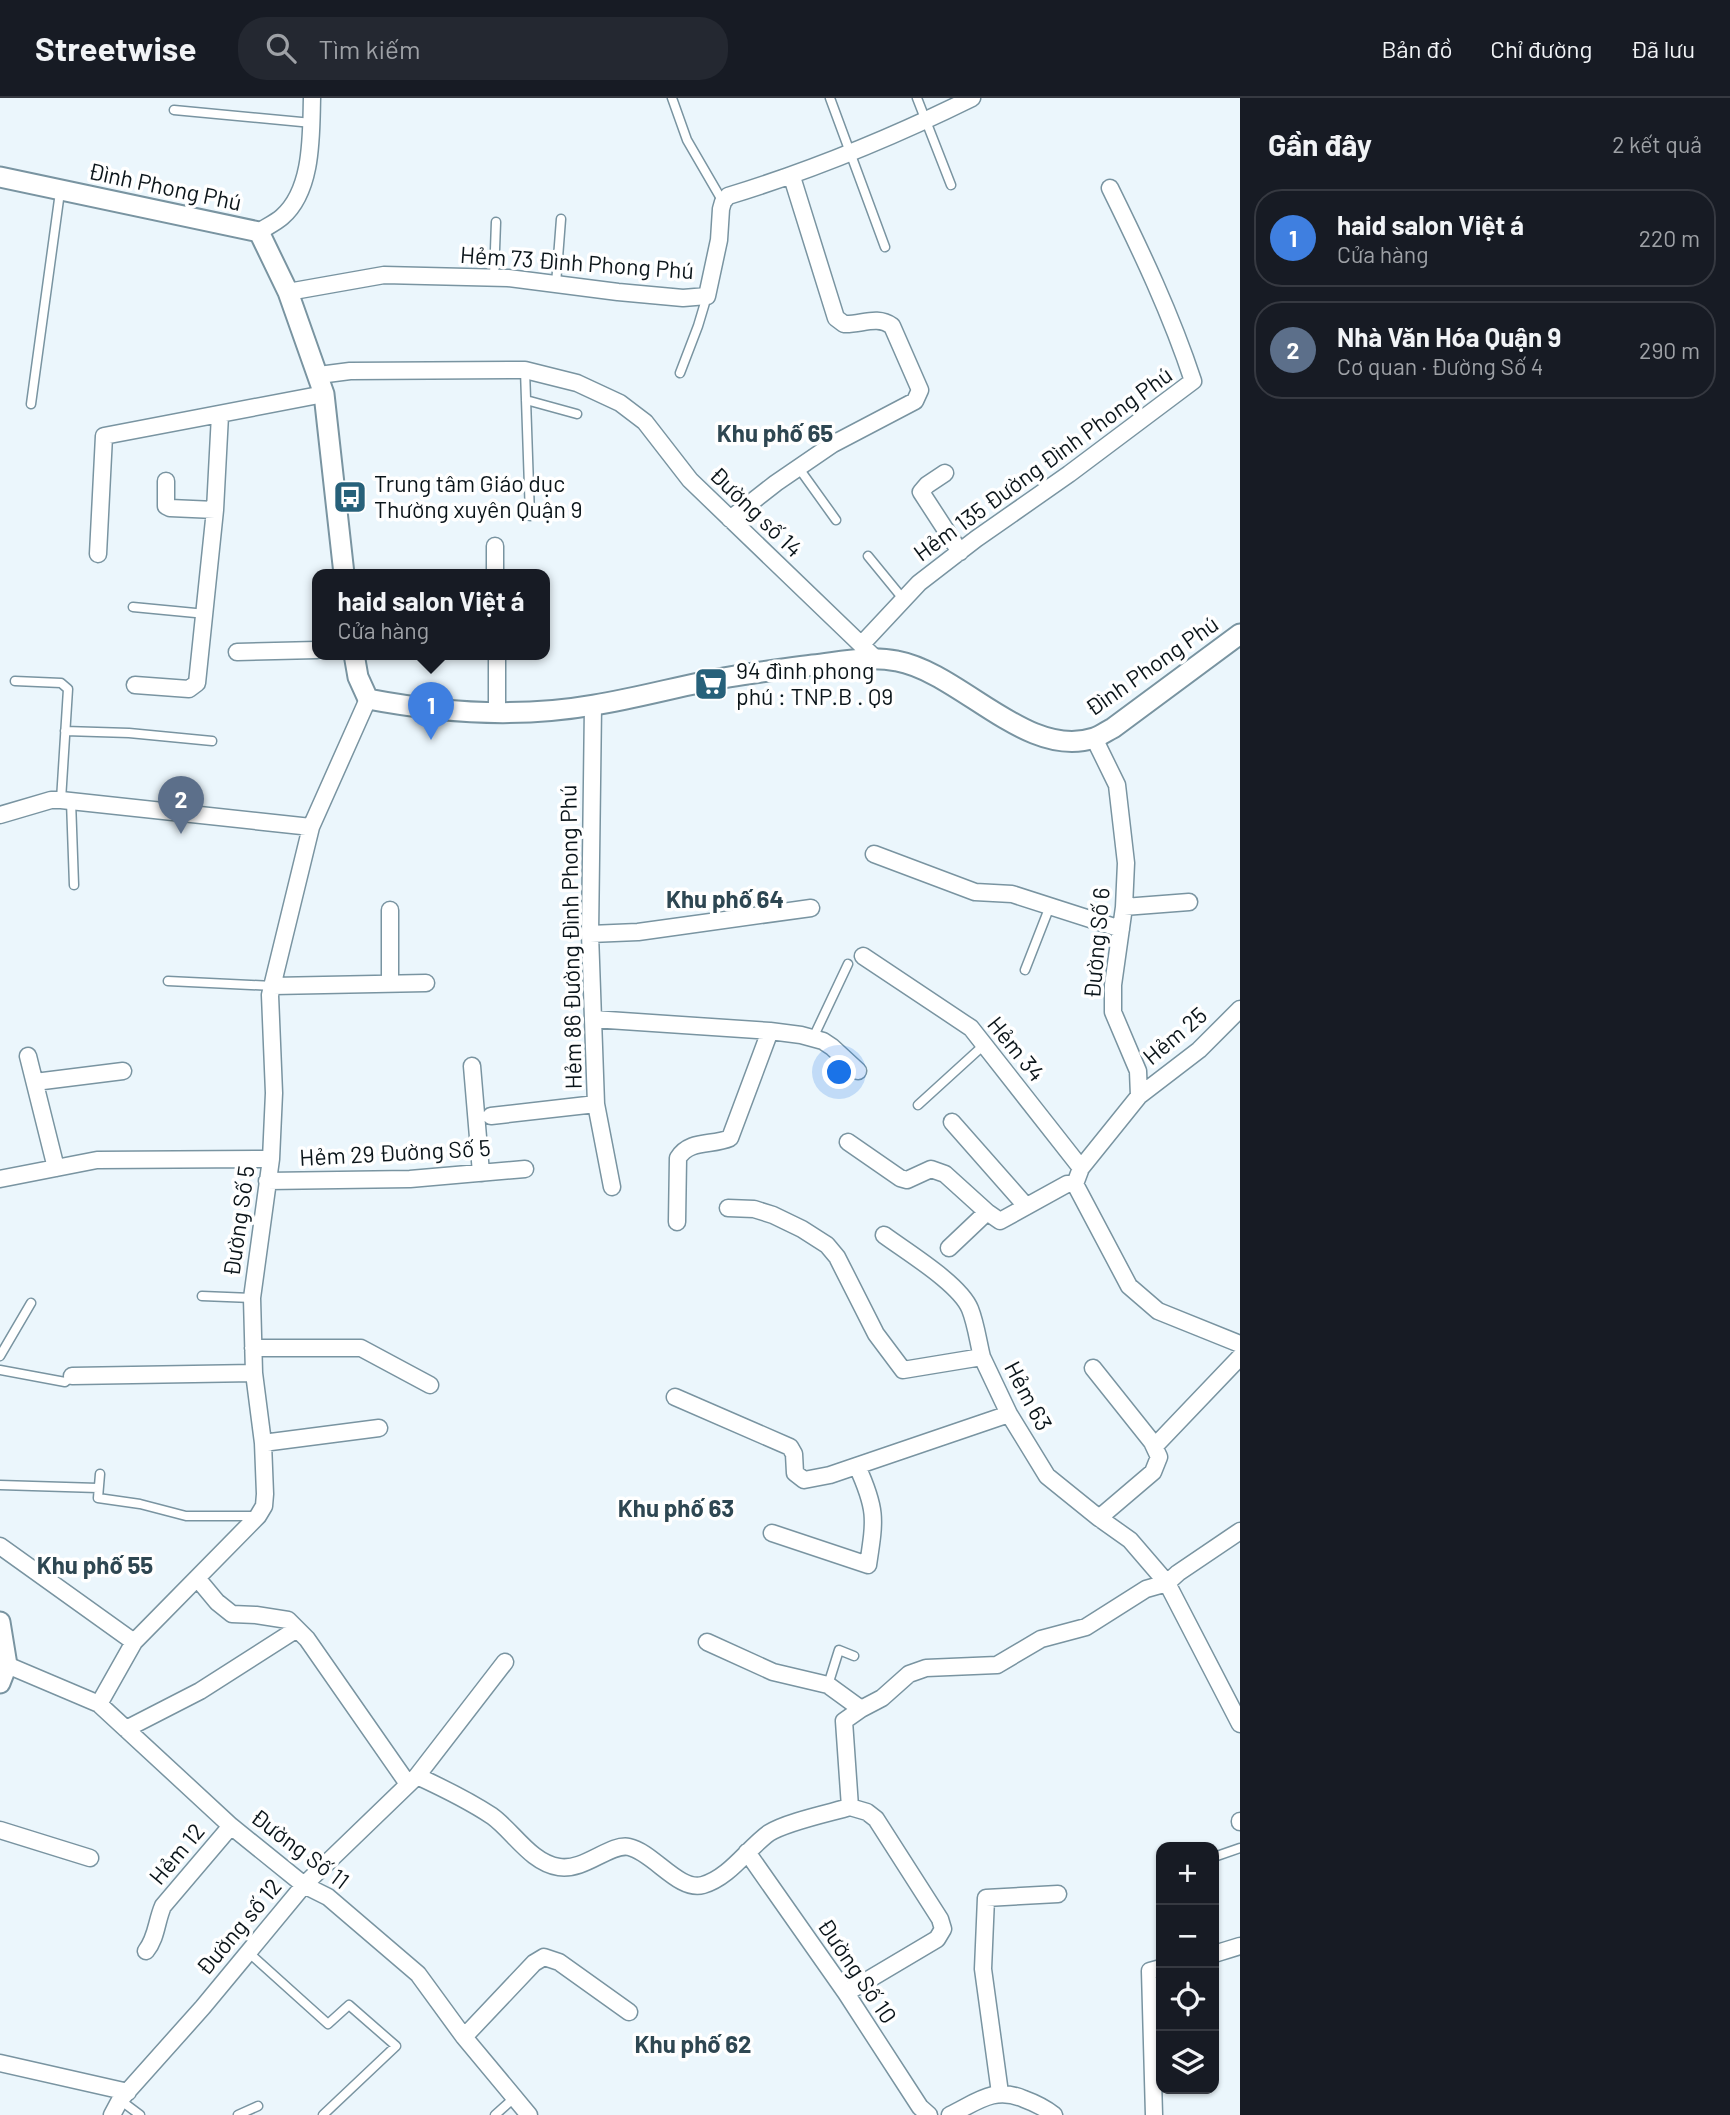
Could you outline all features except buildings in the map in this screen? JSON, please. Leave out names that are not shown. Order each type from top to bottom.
[{"type":"street","points":[[259,232],[283,216],[299,193],[307,166],[312,98]]},
{"type":"street","points":[[723,202],[728,196],[792,177],[849,155],[972,98]]},
{"type":"street","name":"Đình Phong Phú","points":[[0,177],[259,232],[288,292],[321,384],[343,569]]},
{"type":"street","points":[[730,519],[833,444],[915,401],[920,390],[892,326],[877,320],[844,324],[835,318],[792,177]]},
{"type":"street","name":"Hẻm 135 Đường Đình Phong Phú","points":[[861,645],[919,583],[1193,381],[1180,341],[1138,243],[1110,188]]},
{"type":"street","name":"Hẻm 73 Đình Phong Phú","points":[[288,292],[384,275],[494,277],[670,296],[707,296],[719,240],[723,202]]},
{"type":"street","name":"Đường số 14","points":[[98,554],[104,436],[220,415],[321,384],[350,371],[525,370],[577,383],[620,403],[645,422],[690,480],[876,659]]},
{"type":"street","points":[[135,685],[179,689],[195,687],[198,679],[215,510],[220,415]]},
{"type":"street","points":[[945,473],[921,492],[960,552]]},
{"type":"street","points":[[166,481],[166,506],[215,510]]},
{"type":"street","points":[[495,545],[495,569]]},
{"type":"street","name":"Đình Phong Phú","points":[[368,699],[417,708],[530,713],[593,706],[729,676],[876,659],[897,661],[920,668],[1025,729],[1068,742],[1094,738],[1112,728],[1240,634]]},
{"type":"street","points":[[237,652],[312,650]]},
{"type":"street","points":[[355,660],[358,677],[368,699]]},
{"type":"street","points":[[496,660],[497,711]]},
{"type":"street","name":"Đường Số 5","points":[[258,1516],[264,1506],[265,1494],[263,1443],[254,1373],[252,1298],[271,1159],[274,1093],[270,995],[311,827],[368,699]]},
{"type":"street","name":"Hẻm 86 Đường Đình Phong Phú","points":[[491,1116],[596,1104],[590,934],[593,706]]},
{"type":"street","name":"Đường Số 6","points":[[1094,738],[1117,785],[1126,863],[1124,907],[1113,985],[1113,1012],[1138,1071],[1139,1096]]},
{"type":"street","points":[[0,816],[51,800],[66,800],[311,827]]},
{"type":"street","points":[[874,854],[975,892],[1012,894],[1121,929]]},
{"type":"street","points":[[1124,907],[1189,902]]},
{"type":"street","points":[[590,934],[638,932],[811,908]]},
{"type":"street","points":[[390,910],[390,983]]},
{"type":"street","name":"Hẻm 34","points":[[855,960],[971,1028],[1081,1168]]},
{"type":"street","points":[[272,986],[426,983]]},
{"type":"street","name":"Hẻm 25","points":[[1139,1096],[1199,1050],[1238,1014]]},
{"type":"street","points":[[593,1019],[770,1031],[813,1038],[832,1047],[858,1071]]},
{"type":"street","points":[[677,1222],[678,1158],[684,1149],[692,1145],[730,1138],[770,1031]]},
{"type":"street","points":[[28,1056],[56,1168]]},
{"type":"street","points":[[472,1066],[481,1172]]},
{"type":"street","points":[[34,1082],[122,1072]]},
{"type":"street","points":[[1139,1096],[1081,1168],[1075,1184],[1129,1286],[1158,1311],[1240,1344]]},
{"type":"street","points":[[596,1104],[612,1187]]},
{"type":"street","points":[[952,1122],[1026,1206]]},
{"type":"street","points":[[848,1142],[900,1178],[907,1180],[931,1169],[945,1174],[1000,1221],[1066,1184],[1075,1184]]},
{"type":"street","points":[[0,1179],[97,1160],[271,1159]]},
{"type":"street","name":"Hẻm 29 Đường Số 5","points":[[267,1181],[410,1179],[525,1169]]},
{"type":"street","name":"Hẻm 63","points":[[728,1208],[754,1209],[773,1215],[827,1245],[837,1257],[876,1334],[903,1370],[982,1357],[1009,1414],[1047,1476],[1130,1540],[1167,1583],[1240,1724]]},
{"type":"street","points":[[949,1248],[987,1212]]},
{"type":"street","points":[[884,1235],[942,1278],[965,1300],[973,1318],[982,1357]]},
{"type":"street","points":[[253,1348],[361,1348],[430,1385]]},
{"type":"street","points":[[1155,1446],[1240,1357]]},
{"type":"street","points":[[1093,1368],[1155,1446],[1159,1457],[1153,1472],[1099,1518]]},
{"type":"street","points":[[72,1376],[254,1373]]},
{"type":"street","points":[[675,1397],[790,1447],[794,1454],[795,1473],[801,1479],[830,1475],[1009,1414]]},
{"type":"street","points":[[263,1443],[379,1428]]},
{"type":"street","points":[[772,1533],[868,1565],[875,1524],[871,1496],[857,1466]]},
{"type":"street","points":[[99,1704],[134,1642],[258,1516]]},
{"type":"street","points":[[850,1807],[844,1721],[882,1698],[909,1674],[926,1668],[998,1665],[1041,1639],[1086,1626],[1146,1589],[1167,1583],[1240,1531]]},
{"type":"street","points":[[0,1546],[134,1642]]},
{"type":"street","points":[[197,1578],[217,1602],[232,1614],[288,1620],[307,1639],[412,1780],[459,1796],[483,1811],[543,1860],[558,1867],[578,1866],[615,1849],[628,1847],[646,1855],[689,1886],[702,1885],[730,1869],[771,1832],[850,1807],[867,1812],[876,1819],[940,1919],[943,1929],[937,1939],[846,1993]]},
{"type":"street","points":[[0,1622],[3,1674]]},
{"type":"street","points":[[126,1729],[200,1691],[297,1629]]},
{"type":"street","points":[[707,1642],[773,1672],[828,1685],[861,1709]]},
{"type":"street","name":"Đường số 12","points":[[112,2115],[124,2096],[303,1885],[412,1780],[505,1662]]},
{"type":"street","name":"Đường Số 11","points":[[3,1674],[99,1704],[231,1826],[303,1885],[328,1897],[418,1974],[464,2037],[529,2115]]},
{"type":"street","name":"Hẻm 12","points":[[146,1951],[156,1939],[157,1918],[163,1906],[231,1826]]},
{"type":"street","points":[[0,1830],[90,1858]]},
{"type":"street","name":"Đường Số 10","points":[[747,1852],[846,1993],[920,2107],[929,2115]]},
{"type":"street","points":[[1000,2093],[984,1969],[986,1898],[1058,1894]]},
{"type":"street","points":[[1219,1952],[1240,1946]]},
{"type":"street","points":[[464,2037],[534,1963],[544,1957],[559,1962],[629,2012]]},
{"type":"street","points":[[1154,2115],[1156,1969]]},
{"type":"street","points":[[0,2063],[124,2096]]},
{"type":"street","points":[[950,2115],[994,2093],[1010,2093],[1044,2107],[1054,2115]]},
{"type":"lane","points":[[673,98],[687,140],[723,202]]},
{"type":"lane","points":[[830,98],[885,247]]},
{"type":"lane","points":[[917,98],[951,185]]},
{"type":"lane","points":[[174,110],[312,123]]},
{"type":"lane","points":[[31,404],[60,190]]},
{"type":"lane","points":[[556,284],[561,219]]},
{"type":"lane","points":[[494,277],[496,222]]},
{"type":"lane","points":[[680,373],[707,296]]},
{"type":"lane","points":[[525,370],[530,516]]},
{"type":"lane","points":[[526,400],[577,414]]},
{"type":"lane","points":[[799,467],[836,520]]},
{"type":"lane","points":[[868,556],[904,600]]},
{"type":"lane","points":[[133,607],[206,614]]},
{"type":"lane","points":[[15,681],[55,682],[66,685],[68,689],[65,731],[66,800],[74,886]]},
{"type":"lane","points":[[65,731],[129,733],[212,741]]},
{"type":"lane","points":[[1025,970],[1050,906]]},
{"type":"lane","points":[[813,1038],[855,960]]},
{"type":"lane","points":[[168,981],[272,986]]},
{"type":"lane","points":[[918,1105],[985,1044]]},
{"type":"lane","points":[[202,1296],[252,1298]]},
{"type":"lane","points":[[0,1356],[31,1303]]},
{"type":"lane","points":[[0,1370],[65,1382],[72,1376]]},
{"type":"lane","points":[[100,1474],[98,1498],[140,1504],[170,1514],[186,1516],[258,1516]]},
{"type":"lane","points":[[0,1485],[98,1488]]},
{"type":"lane","points":[[828,1685],[839,1650],[854,1656]]},
{"type":"lane","points":[[1219,1855],[1240,1848]]},
{"type":"lane","points":[[248,1952],[328,2024],[349,2005],[396,2046],[323,2115]]},
{"type":"lane","points":[[124,2096],[140,2115]]},
{"type":"lane","points":[[495,2115],[514,2098]]},
{"type":"lane","points":[[238,2115],[258,2106]]},
{"type":"place","name":"Trung tâm Giáo dục Thường xuyên Quận 9","points":[[350,497]]},
{"type":"place","name":"94 đình phong phú : TNP.B . Q9","points":[[711,684]]},
{"type":"place","name":"haid salon Việt á","points":[[431,740]]},
{"type":"place","name":"Nhà Văn Hóa Quận 9","points":[[181,834]]},
{"type":"district","name":"Khu phố 65","points":[[775,434]]},
{"type":"district","name":"Khu phố 64","points":[[725,900]]},
{"type":"district","name":"Khu phố 63","points":[[676,1509]]},
{"type":"district","name":"Khu phố 55","points":[[95,1566]]},
{"type":"district","name":"Khu phố 62","points":[[693,2045]]}]
